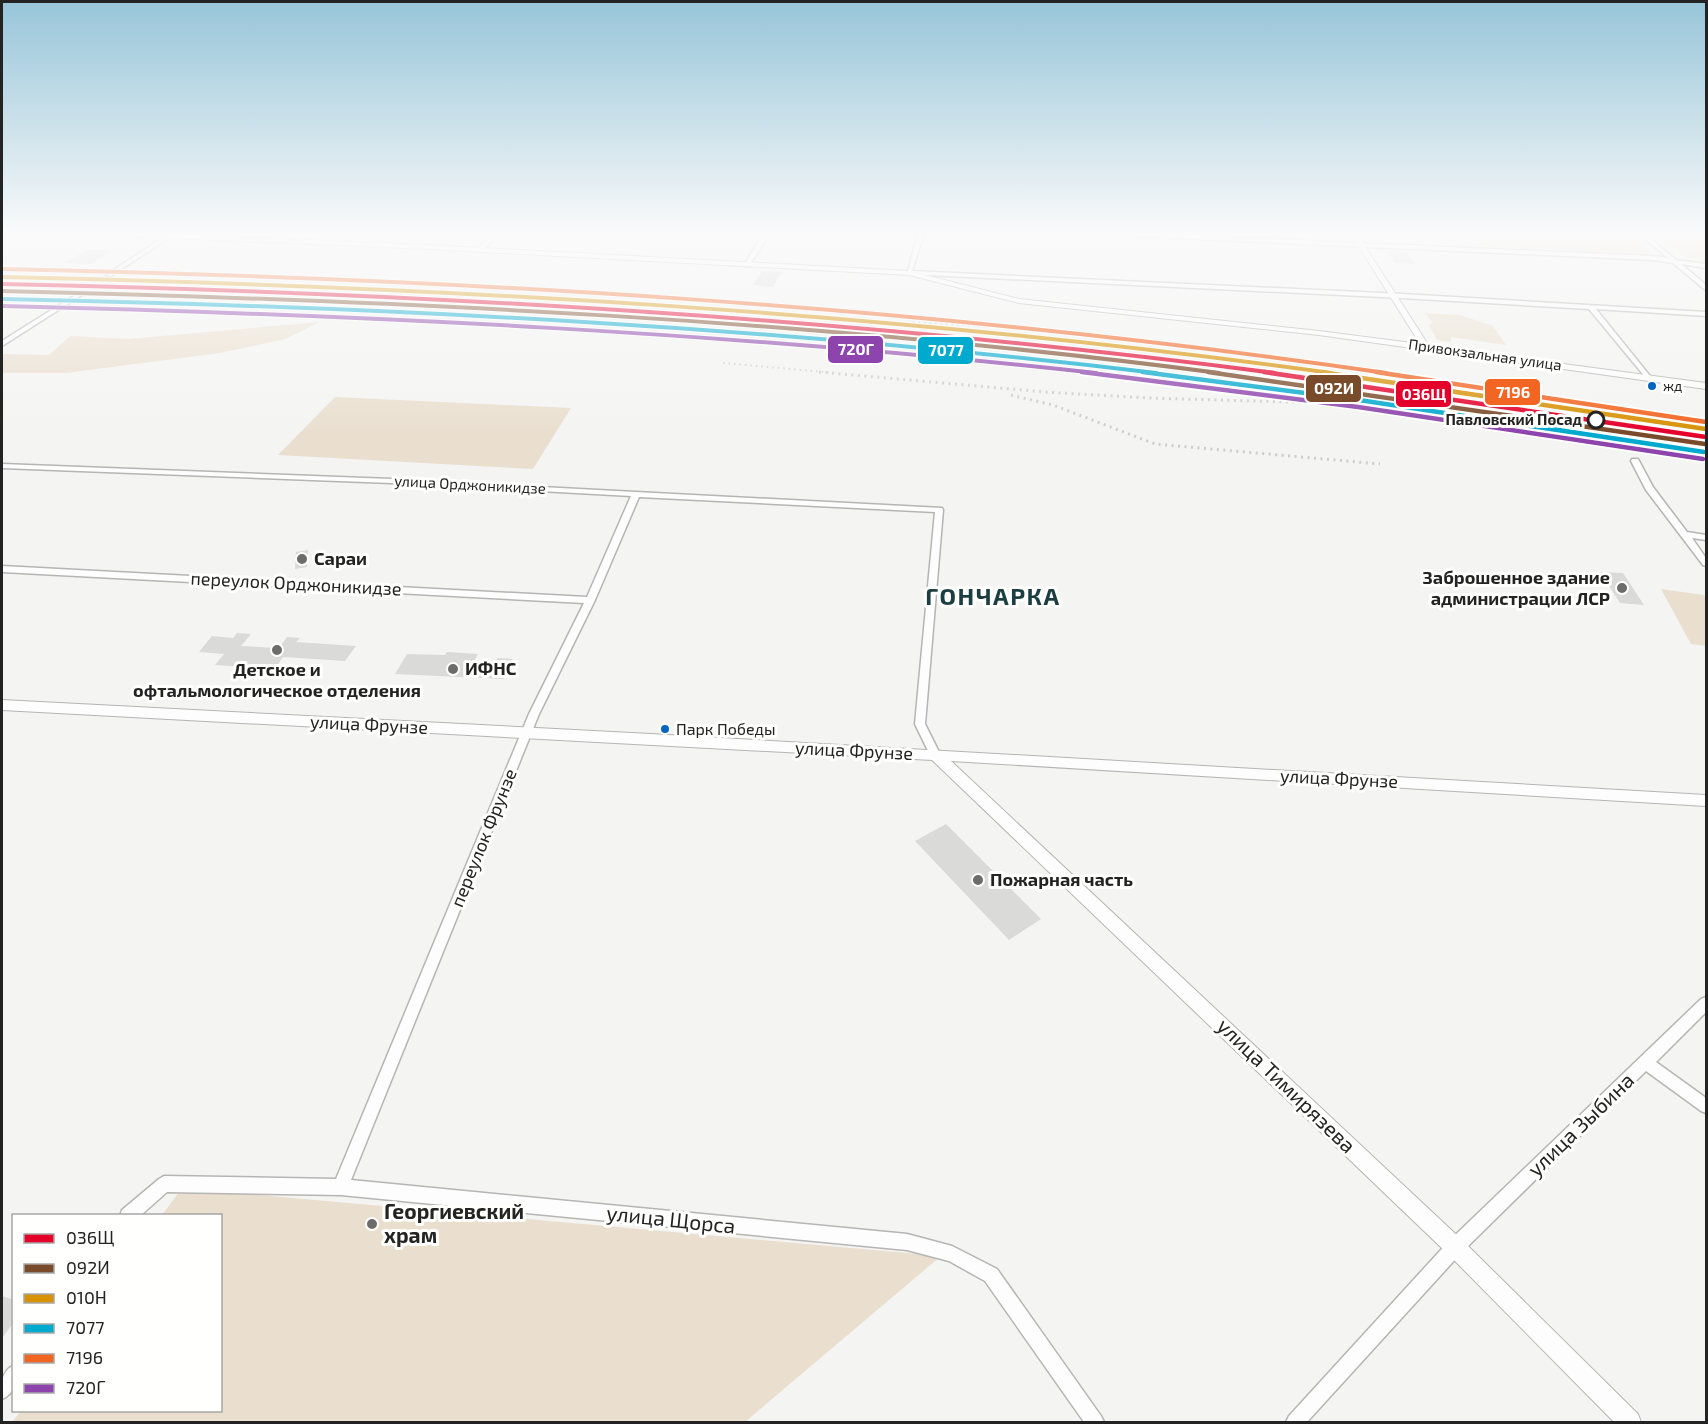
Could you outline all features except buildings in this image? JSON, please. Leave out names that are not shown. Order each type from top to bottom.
[{"type":"main road","name":"Привокзальная улица","points":[[1013,300],[1426,346],[1707,386]]},
{"type":"main road","points":[[1397,300],[1426,346]]},
{"type":"main road","name":"улица Фрунзе","points":[[2,705],[1707,801]]},
{"type":"main road","name":"улица Тимирязева","points":[[936,756],[1455,1247],[1630,1422]]},
{"type":"street","points":[[2,344],[70,300]]},
{"type":"street","points":[[1474,300],[1707,314]]},
{"type":"street","points":[[1591,307],[1648,377]]},
{"type":"street","points":[[1635,461],[1649,488],[1707,563]]},
{"type":"street","name":"улица Орджоникидзе","points":[[2,466],[636,493],[939,510],[920,724],[936,756]]},
{"type":"street","name":"переулок Фрунзе","points":[[341,1187],[526,733],[590,600],[636,493]]},
{"type":"street","points":[[1687,535],[1707,537]]},
{"type":"street","name":"переулок Орджоникидзе","points":[[2,568],[590,600]]},
{"type":"street","name":"улица Зыбина","points":[[1294,1422],[1455,1247],[1707,1003]]},
{"type":"street","points":[[1646,1063],[1707,1106]]},
{"type":"street","name":"улица Щорса","points":[[129,1214],[164,1184],[341,1187],[907,1242],[952,1254],[991,1275],[1095,1422]]},
{"type":"street","points":[[2,1390],[12,1377]]},
{"type":"shaded area","points":[[1425,313],[1460,315],[1493,326],[1506,345],[1451,337],[1451,342],[1437,340],[1429,325],[1433,323]]},
{"type":"shaded area","points":[[320,322],[285,339],[220,353],[66,373],[2,373],[4,354],[49,355],[70,336],[128,339]]},
{"type":"shaded area","points":[[335,397],[571,408],[533,469],[278,455]]},
{"type":"shaded area","points":[[1661,589],[1704,595],[1706,598],[1706,646],[1691,644]]},
{"type":"shaded area","points":[[182,1188],[941,1256],[745,1422],[12,1422],[20,1412],[222,1412],[222,1214],[163,1214]]},
{"type":"railway","points":[[913,322],[1034,329],[1237,351]]},
{"type":"railway","points":[[755,325],[900,336]]},
{"type":"railway","points":[[892,335],[1214,373]]},
{"type":"railway","points":[[723,363],[836,373]]},
{"type":"railway","points":[[819,372],[1045,392],[1148,398],[1327,403],[1389,401],[1559,429]]},
{"type":"railway","points":[[1204,372],[1359,396]]},
{"type":"railway","points":[[1011,395],[1053,405],[1155,444],[1380,464]]},
{"type":"transit line","name":"7077","points":[[64,300],[508,317],[888,345],[1101,366],[1273,388],[1704,452]]},
{"type":"transit line","name":"092И","points":[[317,300],[636,317],[1015,349],[1274,380],[1705,444]]},
{"type":"transit line","name":"036Щ","points":[[477,300],[763,319],[1103,351],[1448,397],[1706,437]]},
{"type":"transit line","name":"010Н","points":[[608,300],[890,322],[1103,344],[1275,365],[1706,429]]},
{"type":"transit line","name":"7196","points":[[713,300],[1016,327],[1189,346],[1448,382],[1706,422]]},
{"type":"transit line","name":"720Г","points":[[2,306],[255,313],[508,324],[887,352],[1013,364],[1272,395],[1703,459]]},
{"type":"place","name":"жд","points":[[1652,386]]},
{"type":"place","name":"Павловский Посад","points":[[1596,420]]},
{"type":"place","name":"Сараи","points":[[302,559]]},
{"type":"place","name":"Заброшенное здание администрации ЛСР","points":[[1622,588]]},
{"type":"place","name":"Детское и офтальмологическое отделения","points":[[277,650]]},
{"type":"place","name":"ИФНС","points":[[453,669]]},
{"type":"place","name":"Парк Победы","points":[[665,729]]},
{"type":"place","name":"Пожарная часть","points":[[978,880]]},
{"type":"place","name":"Георгиевский храм","points":[[372,1224]]},
{"type":"district","name":"ГОНЧАРКА","points":[[993,597]]}]
